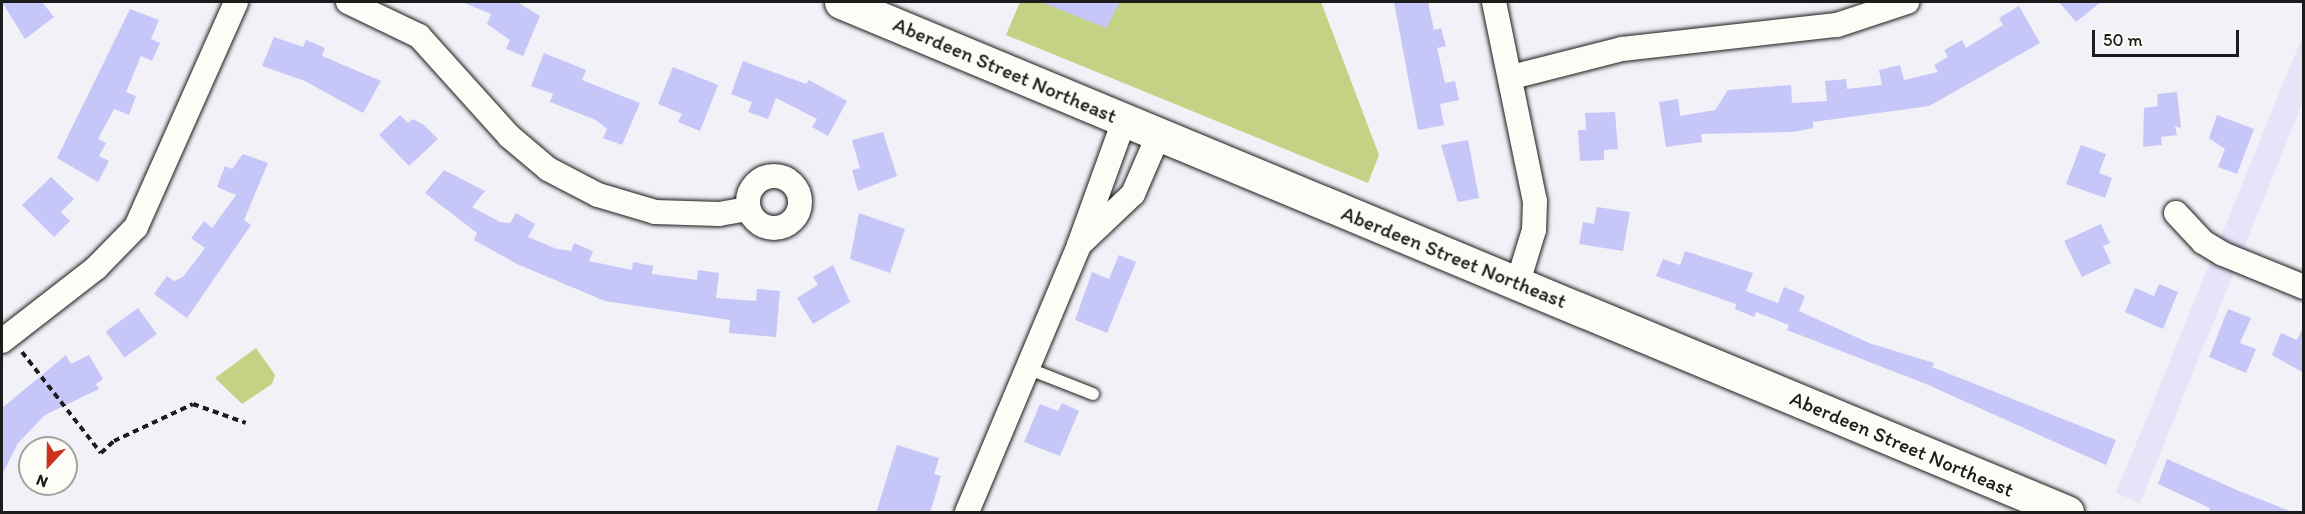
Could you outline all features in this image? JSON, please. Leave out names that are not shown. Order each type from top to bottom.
[{"type":"street","points":[[11,345],[96,268],[136,227],[236,2]]},
{"type":"street","points":[[348,2],[419,36],[509,136],[548,169],[598,195],[655,212],[719,214],[748,209]]},
{"type":"street","name":"Aberdeen Street Northeast","points":[[841,2],[1158,136],[1518,282],[2067,513]]},
{"type":"street","points":[[1494,2],[1512,77],[1536,216],[1518,282]]},
{"type":"street","points":[[1512,77],[1622,49],[1837,25],[1907,2]]},
{"type":"street","points":[[967,513],[1079,245],[1124,121]]},
{"type":"street","points":[[1079,245],[1133,194],[1158,136]]},
{"type":"street","points":[[2176,213],[2203,242],[2223,254],[2304,287]]},
{"type":"lane","points":[[1027,368],[1093,394]]},
{"type":"path","points":[[11,345],[101,453],[114,441],[193,404],[246,423]]},
{"type":"shaded area","points":[[2303,35],[2303,102],[2140,503],[2116,493]]},
{"type":"green space","points":[[1020,2],[1321,2],[1379,155],[1368,183],[1006,35]]},
{"type":"green space","points":[[256,348],[275,375],[272,384],[242,404],[215,378]]},
{"type":"building","points":[[2,2],[42,2],[54,17],[25,39]]},
{"type":"building","points":[[462,2],[517,2],[540,16],[523,56],[506,49],[510,40],[487,24],[491,14]]},
{"type":"building","points":[[1041,2],[1120,2],[1106,28]]},
{"type":"building","points":[[1394,2],[1428,2],[1434,30],[1441,28],[1446,46],[1437,48],[1445,83],[1455,81],[1459,100],[1440,104],[1444,125],[1418,130]]},
{"type":"building","points":[[2059,2],[2101,2],[2076,22]]},
{"type":"building","points":[[2019,6],[2040,43],[1929,106],[1813,122],[1813,128],[1793,132],[1701,134],[1702,142],[1666,147],[1659,102],[1678,99],[1680,116],[1715,110],[1728,90],[1791,85],[1792,103],[1827,101],[1825,81],[1846,79],[1847,89],[1882,85],[1879,70],[1900,65],[1904,80],[1938,72],[1934,65],[1948,57],[1944,50],[1962,40],[1966,48],[2003,25],[1999,18]]},
{"type":"building","points":[[130,9],[159,20],[151,39],[160,43],[152,61],[141,56],[126,92],[136,96],[129,115],[114,109],[98,139],[106,143],[99,156],[109,161],[98,182],[57,158]]},
{"type":"building","points":[[274,37],[303,47],[306,40],[325,48],[322,56],[381,81],[363,113],[305,81],[262,66]]},
{"type":"building","points":[[544,53],[586,70],[582,80],[640,103],[622,145],[603,138],[607,129],[596,120],[550,102],[553,94],[531,86]]},
{"type":"building","points":[[743,61],[806,84],[809,80],[847,101],[828,136],[812,127],[817,119],[776,98],[768,119],[748,112],[752,102],[731,94]]},
{"type":"building","points":[[673,67],[718,85],[700,131],[678,122],[682,114],[658,104]]},
{"type":"building","points":[[2177,92],[2181,128],[2175,126],[2177,135],[2161,137],[2162,145],[2143,147],[2144,108],[2158,106],[2157,94]]},
{"type":"building","points":[[1615,112],[1618,149],[1604,150],[1604,160],[1580,161],[1578,130],[1586,130],[1585,113]]},
{"type":"building","points":[[400,115],[408,123],[413,119],[424,125],[438,139],[409,166],[379,135]]},
{"type":"building","points":[[2217,115],[2254,129],[2237,174],[2218,167],[2225,149],[2209,138]]},
{"type":"building","points":[[883,132],[897,176],[858,191],[852,170],[860,168],[852,140]]},
{"type":"building","points":[[1468,140],[1479,198],[1458,202],[1441,145]]},
{"type":"building","points":[[2081,145],[2106,154],[2099,173],[2112,178],[2105,198],[2066,184]]},
{"type":"building","points":[[243,154],[268,163],[244,220],[251,225],[187,318],[154,294],[167,276],[174,281],[183,277],[205,248],[191,238],[204,221],[212,228],[236,195],[217,187],[225,166],[232,169]]},
{"type":"building","points":[[444,170],[485,191],[472,207],[500,222],[510,223],[516,213],[535,224],[528,237],[557,249],[571,251],[574,243],[593,251],[589,261],[632,270],[633,262],[653,266],[652,274],[697,280],[698,270],[719,273],[716,298],[756,301],[757,289],[780,291],[776,337],[729,333],[730,320],[605,301],[517,264],[474,240],[477,233],[425,193]]},
{"type":"building","points":[[51,177],[74,199],[61,212],[70,221],[54,237],[22,205]]},
{"type":"building","points":[[1597,207],[1630,212],[1623,251],[1579,244],[1583,222],[1594,224]]},
{"type":"building","points":[[859,213],[905,229],[890,273],[850,259]]},
{"type":"building","points":[[2101,224],[2110,243],[2103,246],[2111,263],[2082,277],[2064,241]]},
{"type":"building","points":[[1685,251],[1753,273],[1746,291],[1778,303],[1784,287],[1805,296],[1799,311],[1869,343],[1934,363],[1932,367],[2116,440],[2106,465],[1926,384],[1787,330],[1789,325],[1756,312],[1754,317],[1735,309],[1736,304],[1656,276],[1663,259],[1680,265]]},
{"type":"building","points":[[1119,255],[1136,262],[1107,333],[1075,320],[1092,272],[1109,279]]},
{"type":"building","points":[[833,265],[850,302],[813,324],[797,298],[818,285],[813,277]]},
{"type":"building","points":[[2159,284],[2178,292],[2163,329],[2125,312],[2135,288],[2154,296]]},
{"type":"building","points":[[138,308],[157,334],[124,357],[106,332]]},
{"type":"building","points":[[2228,309],[2251,318],[2240,343],[2256,349],[2246,373],[2209,357]]},
{"type":"building","points":[[2304,325],[2304,373],[2272,355],[2281,333],[2297,340]]},
{"type":"building","points":[[66,355],[71,364],[89,355],[103,379],[96,384],[99,389],[45,415],[25,436],[18,436],[18,443],[2,475],[2,408]]},
{"type":"building","points":[[1062,403],[1079,411],[1060,456],[1024,442],[1040,404],[1058,411]]},
{"type":"building","points":[[897,445],[939,458],[934,474],[941,476],[930,513],[876,513]]},
{"type":"building","points":[[2167,459],[2295,513],[2208,513],[2210,508],[2158,484]]}]
